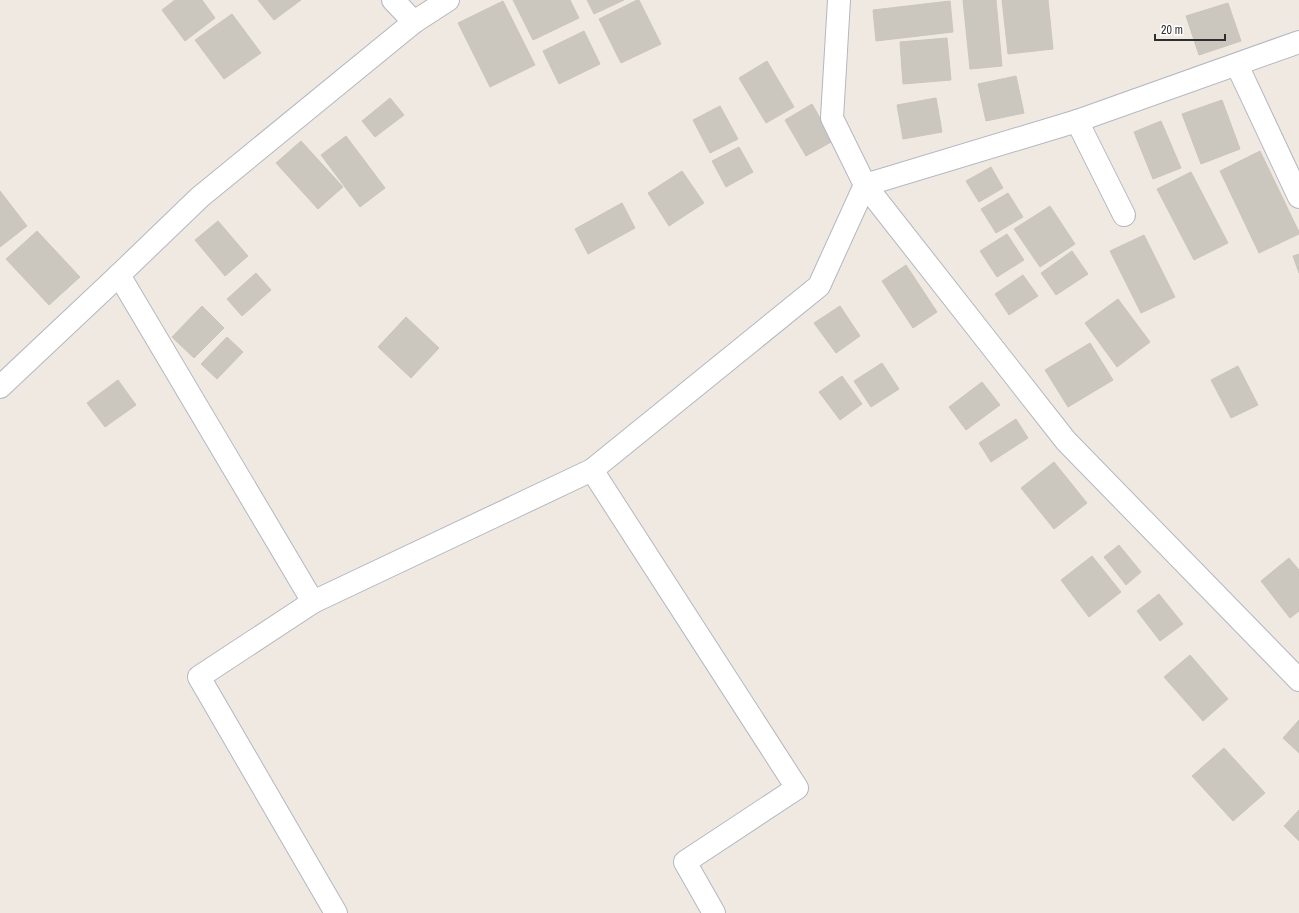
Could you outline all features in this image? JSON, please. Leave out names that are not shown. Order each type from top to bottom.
[{"type":"street","points":[[393,0],[414,22]]},
{"type":"street","points":[[0,387],[200,197],[414,22],[448,0]]},
{"type":"street","points":[[839,0],[832,118],[865,185],[1066,441],[1299,680]]},
{"type":"street","points":[[336,913],[200,677],[313,602],[592,470],[819,286],[865,185],[1077,121],[1299,42]]},
{"type":"street","points":[[1237,65],[1299,197]]},
{"type":"street","points":[[1077,121],[1124,215]]},
{"type":"street","points":[[119,275],[313,602]]},
{"type":"street","points":[[592,470],[797,788],[685,862],[714,913]]},
{"type":"building","points":[[175,0],[202,0],[215,18],[185,41],[162,10]]},
{"type":"building","points":[[258,0],[301,0],[274,20]]},
{"type":"building","points":[[513,0],[570,0],[579,18],[533,40]]},
{"type":"building","points":[[587,0],[624,0],[594,14]]},
{"type":"building","points":[[639,0],[661,44],[621,63],[599,19]]},
{"type":"building","points":[[963,0],[996,0],[1002,66],[970,69]]},
{"type":"building","points":[[1002,0],[1048,0],[1053,49],[1008,54]]},
{"type":"building","points":[[503,1],[535,65],[490,87],[458,23]]},
{"type":"building","points":[[950,1],[953,32],[876,41],[873,10]]},
{"type":"building","points":[[1228,3],[1241,41],[1199,55],[1186,16]]},
{"type":"building","points":[[232,14],[261,53],[224,79],[195,40]]},
{"type":"building","points":[[584,31],[600,64],[559,84],[543,51]]},
{"type":"building","points":[[947,38],[951,80],[903,84],[900,42]]},
{"type":"building","points":[[767,61],[794,107],[766,123],[739,78]]},
{"type":"building","points":[[1016,76],[1024,113],[986,121],[978,84]]},
{"type":"building","points":[[390,98],[404,115],[375,137],[362,121]]},
{"type":"building","points":[[936,98],[942,132],[903,139],[897,105]]},
{"type":"building","points":[[1222,100],[1240,149],[1201,164],[1182,114]]},
{"type":"building","points":[[812,104],[833,141],[806,156],[785,120]]},
{"type":"building","points":[[720,106],[738,139],[710,153],[693,120]]},
{"type":"building","points":[[1161,121],[1181,168],[1153,179],[1134,132]]},
{"type":"building","points":[[346,136],[385,188],[360,207],[321,155]]},
{"type":"building","points":[[301,141],[343,187],[318,209],[276,163]]},
{"type":"building","points":[[739,147],[753,172],[726,187],[712,161]]},
{"type":"building","points":[[1260,151],[1299,234],[1259,253],[1220,171]]},
{"type":"building","points":[[991,167],[1003,188],[979,202],[966,181]]},
{"type":"building","points":[[682,171],[704,203],[669,226],[648,193]]},
{"type":"building","points":[[1191,172],[1228,243],[1194,260],[1157,189]]},
{"type":"building","points":[[0,191],[27,226],[0,247]]},
{"type":"building","points":[[1008,193],[1023,217],[996,233],[981,209]]},
{"type":"building","points":[[622,203],[635,228],[588,254],[575,229]]},
{"type":"building","points":[[1050,206],[1075,244],[1040,267],[1014,229]]},
{"type":"building","points":[[218,221],[248,256],[225,276],[195,240]]},
{"type":"building","points":[[37,231],[80,277],[49,305],[6,259]]},
{"type":"building","points":[[1007,234],[1024,260],[997,277],[980,251]]},
{"type":"building","points":[[1144,235],[1175,297],[1141,313],[1110,251]]},
{"type":"building","points":[[1072,251],[1088,274],[1056,295],[1041,273]]},
{"type":"building","points":[[1299,254],[1299,273],[1293,256]]},
{"type":"building","points":[[906,265],[937,312],[913,328],[882,281]]},
{"type":"building","points":[[256,273],[271,290],[242,316],[227,299]]},
{"type":"building","points":[[1023,275],[1038,296],[1009,315],[995,294]]},
{"type":"building","points":[[1118,299],[1150,342],[1117,367],[1085,323]]},
{"type":"building","points":[[202,306],[224,328],[194,358],[172,337]]},
{"type":"building","points":[[840,306],[860,336],[836,353],[814,323]]},
{"type":"building","points":[[406,317],[439,348],[411,378],[378,347]]},
{"type":"building","points":[[227,337],[243,352],[217,379],[201,364]]},
{"type":"building","points":[[1090,343],[1113,380],[1068,407],[1045,370]]},
{"type":"building","points":[[882,363],[899,389],[871,407],[854,381]]},
{"type":"building","points":[[1238,366],[1258,405],[1231,418],[1211,380]]},
{"type":"building","points":[[842,376],[862,404],[840,420],[819,392]]},
{"type":"building","points":[[118,380],[136,405],[105,427],[87,403]]},
{"type":"building","points":[[982,382],[1000,405],[966,430],[949,407]]},
{"type":"building","points":[[1016,419],[1028,438],[991,462],[979,443]]},
{"type":"building","points":[[1054,462],[1087,503],[1054,529],[1021,488]]},
{"type":"building","points":[[1119,545],[1141,572],[1126,585],[1104,557]]},
{"type":"building","points":[[1092,556],[1121,592],[1089,617],[1061,580]]},
{"type":"building","points":[[1289,558],[1299,570],[1299,611],[1290,618],[1261,581]]},
{"type":"building","points":[[1159,594],[1183,624],[1160,641],[1137,611]]},
{"type":"building","points":[[1190,655],[1228,699],[1203,721],[1164,677]]},
{"type":"building","points":[[1299,720],[1299,753],[1283,738]]},
{"type":"building","points":[[1224,748],[1265,793],[1233,821],[1192,776]]},
{"type":"building","points":[[1299,810],[1299,841],[1284,826]]}]
